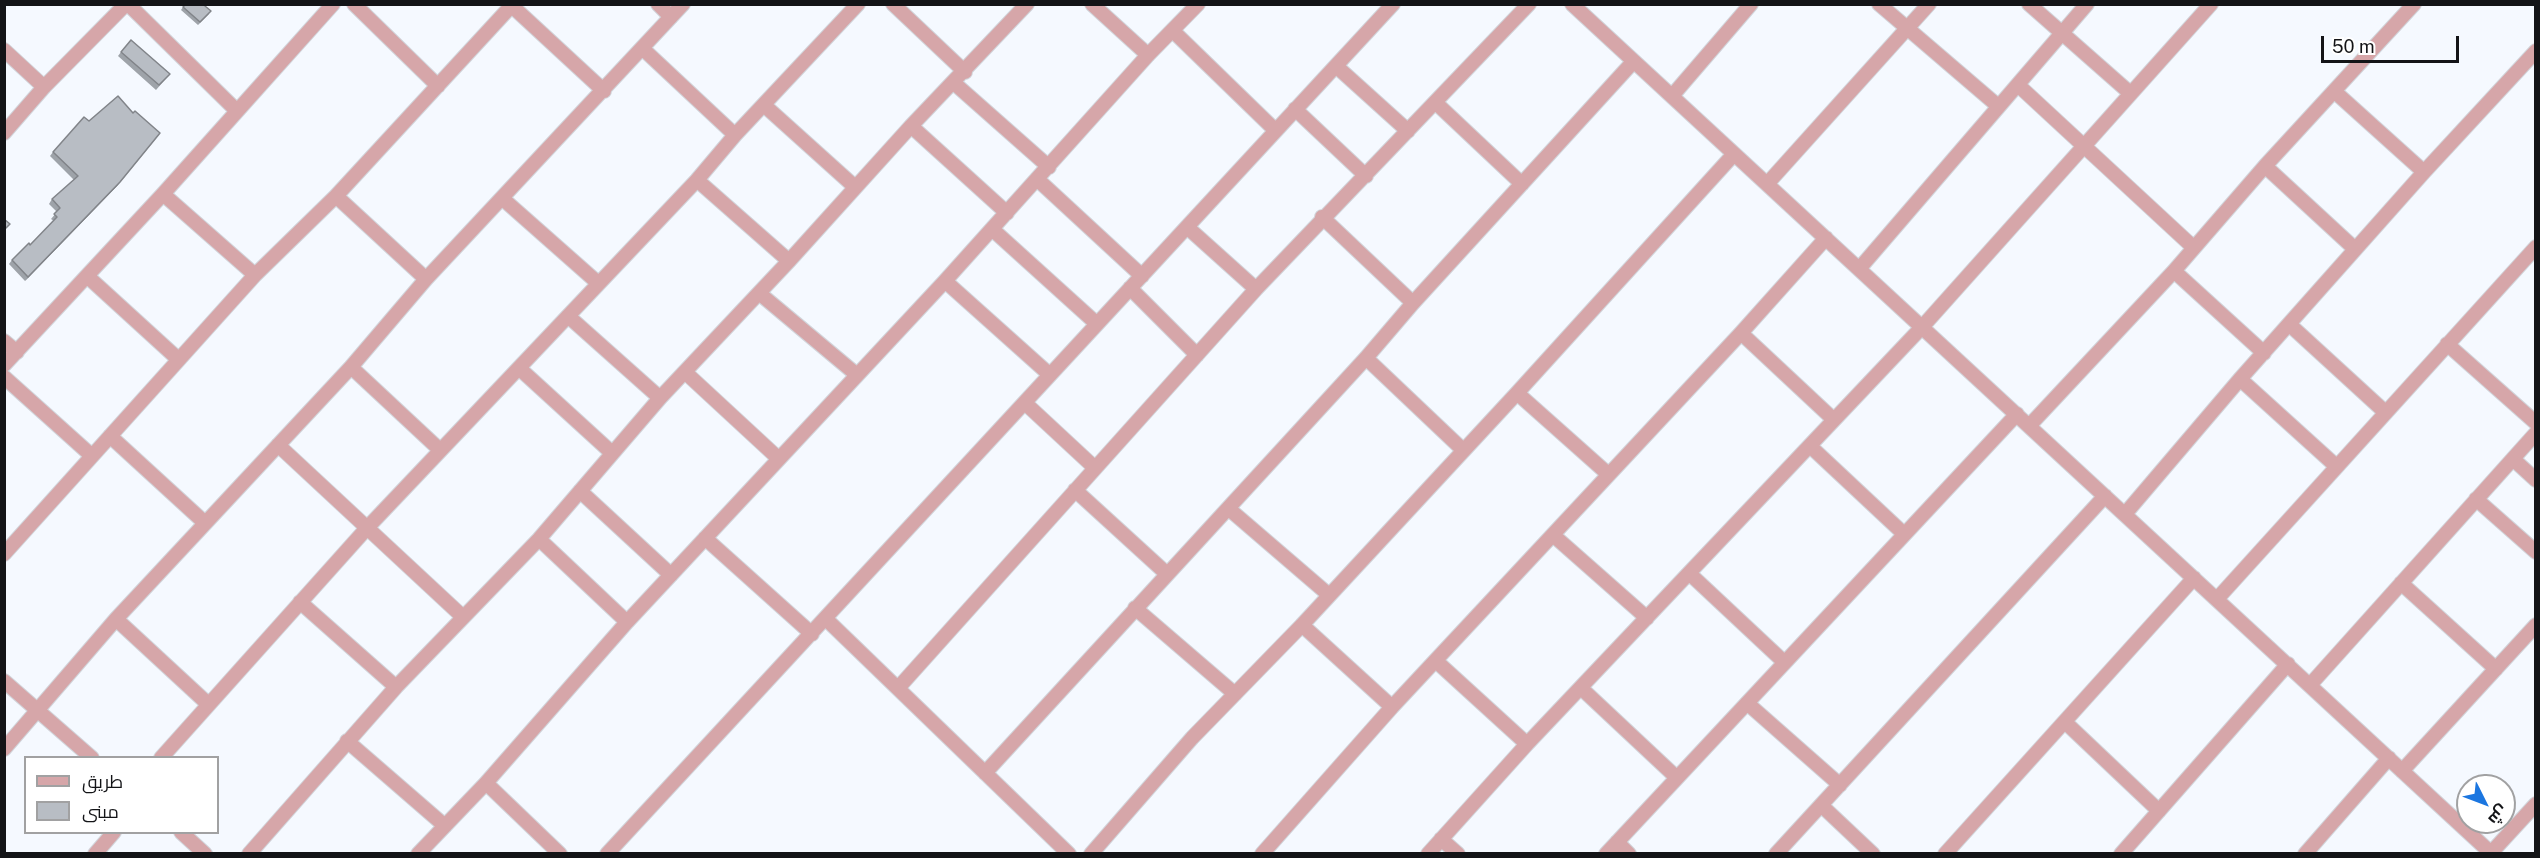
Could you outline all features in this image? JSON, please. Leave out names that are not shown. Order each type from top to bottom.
[{"type":"street","points":[[4,133],[44,87],[127,4],[237,111]]},
{"type":"street","points":[[4,365],[163,194],[333,4]]},
{"type":"street","points":[[354,4],[438,86]]},
{"type":"street","points":[[658,4],[671,17]]},
{"type":"street","points":[[4,748],[116,619],[351,367],[426,279],[604,91],[682,4]]},
{"type":"street","points":[[163,756],[367,528],[520,369],[858,4]]},
{"type":"street","points":[[893,4],[965,72]]},
{"type":"street","points":[[249,854],[396,687],[539,539],[660,398],[789,261],[910,126],[965,72],[1027,4]]},
{"type":"street","points":[[1092,4],[1148,55]]},
{"type":"street","points":[[418,854],[486,783],[671,574],[945,281],[1148,55],[1198,4]]},
{"type":"street","points":[[607,854],[1393,4]]},
{"type":"street","points":[[899,687],[1322,217],[1366,176],[1529,4]]},
{"type":"street","points":[[1672,96],[1751,4]]},
{"type":"street","points":[[1879,4],[1998,106]]},
{"type":"street","points":[[1767,184],[1929,4]]},
{"type":"street","points":[[2029,4],[2130,93]]},
{"type":"street","points":[[1859,269],[2087,4]]},
{"type":"street","points":[[1428,854],[1527,744],[1923,326],[2211,4]]},
{"type":"street","points":[[2030,426],[2174,271],[2265,166],[2414,4]]},
{"type":"street","points":[[4,554],[255,275],[336,196],[512,5],[604,91]]},
{"type":"street","points":[[1576,6],[1633,62],[1923,326],[2491,853],[2535,804]]},
{"type":"street","points":[[1173,31],[1275,130]]},
{"type":"street","points":[[642,48],[735,135]]},
{"type":"street","points":[[4,50],[44,87]]},
{"type":"street","points":[[2125,514],[2240,379],[2424,172],[2530,67],[2535,51]]},
{"type":"street","points":[[985,773],[1366,358],[1413,303],[1633,62]]},
{"type":"street","points":[[1336,66],[1408,131]]},
{"type":"street","points":[[954,83],[1049,166]]},
{"type":"street","points":[[2018,85],[2193,247]]},
{"type":"street","points":[[2334,91],[2424,172]]},
{"type":"street","points":[[1436,103],[1522,184]]},
{"type":"street","points":[[765,106],[855,187]]},
{"type":"street","points":[[1295,109],[1366,176]]},
{"type":"street","points":[[910,126],[1007,213]]},
{"type":"street","points":[[1091,854],[1192,738],[1302,625],[1734,154]]},
{"type":"street","points":[[2265,166],[2355,249]]},
{"type":"street","points":[[1037,179],[1142,276]]},
{"type":"street","points":[[697,180],[789,261]]},
{"type":"street","points":[[163,194],[255,275]]},
{"type":"street","points":[[336,196],[426,279]]},
{"type":"street","points":[[503,199],[598,284]]},
{"type":"street","points":[[1322,217],[1413,303]]},
{"type":"street","points":[[1187,226],[1256,289]]},
{"type":"street","points":[[992,229],[1097,324]]},
{"type":"street","points":[[1262,854],[1392,707],[1741,333],[1826,238]]},
{"type":"street","points":[[2217,599],[2535,247]]},
{"type":"street","points":[[2174,271],[2264,353]]},
{"type":"street","points":[[87,276],[178,359]]},
{"type":"street","points":[[945,281],[1050,375]]},
{"type":"street","points":[[1130,288],[1197,355]]},
{"type":"street","points":[[759,293],[857,375]]},
{"type":"street","points":[[568,316],[660,398]]},
{"type":"street","points":[[2290,325],[2385,412]]},
{"type":"street","points":[[1741,333],[1833,419]]},
{"type":"street","points":[[4,341],[16,352]]},
{"type":"street","points":[[2447,344],[2535,423]]},
{"type":"street","points":[[1366,358],[1463,450]]},
{"type":"street","points":[[351,367],[440,450]]},
{"type":"street","points":[[520,369],[612,453]]},
{"type":"street","points":[[686,373],[778,459]]},
{"type":"street","points":[[4,377],[92,456]]},
{"type":"street","points":[[2240,379],[2336,466]]},
{"type":"street","points":[[1517,393],[1608,474]]},
{"type":"street","points":[[1025,403],[1095,468]]},
{"type":"street","points":[[1606,854],[2017,414]]},
{"type":"street","points":[[2310,685],[2535,433]]},
{"type":"street","points":[[110,436],[205,523]]},
{"type":"street","points":[[278,445],[463,617]]},
{"type":"street","points":[[1810,446],[1904,534]]},
{"type":"street","points":[[2512,459],[2535,480]]},
{"type":"street","points":[[1075,490],[1167,574]]},
{"type":"street","points":[[580,491],[671,574]]},
{"type":"street","points":[[1776,854],[2105,496]]},
{"type":"street","points":[[2476,499],[2535,552]]},
{"type":"street","points":[[1228,509],[1329,595]]},
{"type":"street","points":[[1553,535],[1647,618]]},
{"type":"street","points":[[705,538],[812,634]]},
{"type":"street","points":[[539,539],[627,622]]},
{"type":"street","points":[[1690,574],[1784,662]]},
{"type":"street","points":[[1945,854],[2194,578]]},
{"type":"street","points":[[2401,583],[2496,669]]},
{"type":"street","points":[[300,602],[396,687]]},
{"type":"street","points":[[1136,608],[1235,694]]},
{"type":"street","points":[[116,619],[208,704]]},
{"type":"street","points":[[826,619],[899,687],[1069,854]]},
{"type":"street","points":[[1302,625],[1392,707]]},
{"type":"street","points":[[2402,771],[2535,625]]},
{"type":"street","points":[[1436,661],[1527,744]]},
{"type":"street","points":[[2121,854],[2288,664]]},
{"type":"street","points":[[4,681],[90,756]]},
{"type":"street","points":[[1581,688],[1676,777]]},
{"type":"street","points":[[1748,703],[1840,785]]},
{"type":"street","points":[[2065,722],[2159,811]]},
{"type":"street","points":[[347,741],[445,826]]},
{"type":"street","points":[[2305,854],[2389,758]]},
{"type":"street","points":[[486,783],[560,854]]},
{"type":"street","points":[[1821,805],[1873,854]]},
{"type":"street","points":[[95,854],[112,834]]},
{"type":"street","points":[[183,834],[205,854]]},
{"type":"street","points":[[1441,839],[1458,854]]},
{"type":"street","points":[[1617,842],[1629,854]]},
{"type":"building","points":[[186,4],[205,4],[211,11],[200,22],[183,7]]},
{"type":"building","points":[[131,40],[170,74],[159,85],[121,52]]},
{"type":"building","points":[[118,96],[133,113],[135,111],[160,133],[120,182],[28,277],[12,260],[57,217],[54,214],[60,208],[52,199],[78,176],[53,152],[84,117],[89,121]]},
{"type":"building","points":[[4,219],[10,224],[4,230]]}]
